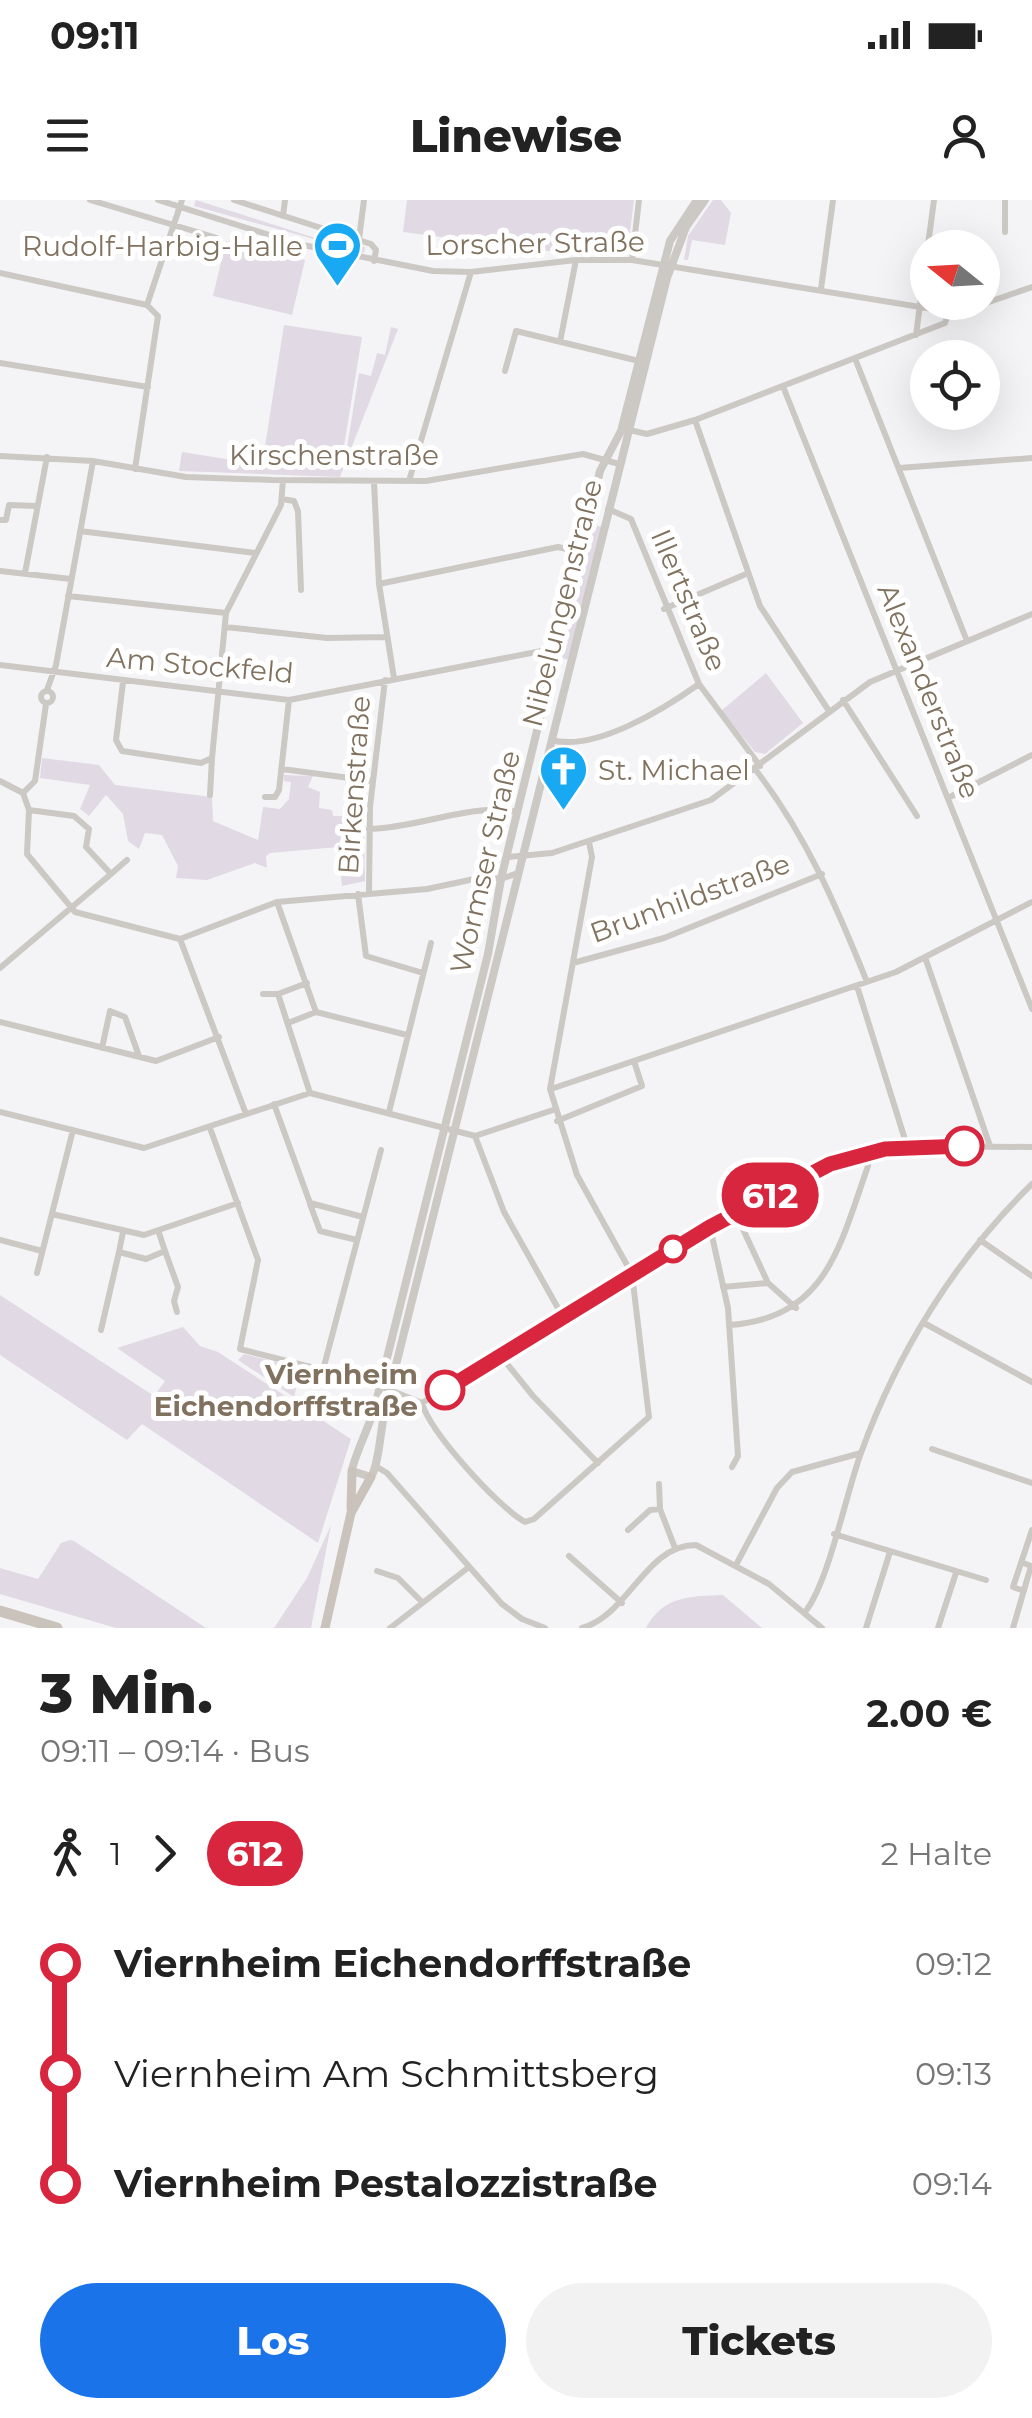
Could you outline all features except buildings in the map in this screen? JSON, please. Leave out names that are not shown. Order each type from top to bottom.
[{"type":"highway","points":[[0,1611],[57,1628]]},
{"type":"main road","points":[[351,1513],[375,1468]]},
{"type":"main road","points":[[325,1628],[351,1513],[352,1471]]},
{"type":"street","points":[[90,200],[217,238]]},
{"type":"street","name":"Lorscher Straße","points":[[158,200],[181,203],[298,244],[434,271],[472,272],[576,260],[632,260],[910,304]]},
{"type":"street","points":[[234,200],[359,239],[376,250],[374,261]]},
{"type":"street","points":[[283,216],[285,200]]},
{"type":"street","points":[[359,239],[364,200]]},
{"type":"street","points":[[632,260],[639,200]]},
{"type":"street","points":[[668,264],[678,224],[697,200]]},
{"type":"street","points":[[668,264],[704,200]]},
{"type":"street","points":[[821,289],[833,200]]},
{"type":"street","points":[[930,230],[934,200]]},
{"type":"street","points":[[1005,200],[1005,232]]},
{"type":"street","points":[[148,305],[171,224],[181,203]]},
{"type":"street","points":[[560,342],[576,260]]},
{"type":"street","name":"Wormser Straße","points":[[352,1471],[369,1432],[449,1129],[501,880],[580,552],[605,459],[626,429],[640,361],[668,264]]},
{"type":"street","name":"Nibelungenstraße","points":[[375,1468],[449,1129],[514,894],[668,264]]},
{"type":"street","points":[[409,482],[472,272]]},
{"type":"street","points":[[0,273],[148,305],[158,316],[135,470]]},
{"type":"street","name":"Lorscher Straße","points":[[1000,299],[1032,287]]},
{"type":"street","points":[[626,429],[647,434],[784,390],[916,335],[918,320]]},
{"type":"street","name":"Lorscher Straße","points":[[916,335],[946,320]]},
{"type":"street","points":[[506,371],[516,331],[640,361]]},
{"type":"street","points":[[856,361],[967,641]]},
{"type":"street","points":[[0,363],[148,386]]},
{"type":"street","name":"Alexanderstraße","points":[[784,390],[996,920],[1029,992],[1032,1010]]},
{"type":"street","points":[[695,420],[746,574],[777,637],[829,711]]},
{"type":"street","name":"Kirschenstraße","points":[[0,456],[93,461],[186,477],[374,482],[409,482],[583,454],[619,464]]},
{"type":"street","points":[[25,573],[47,457]]},
{"type":"street","points":[[899,468],[1032,458]]},
{"type":"street","points":[[23,792],[35,781],[46,704],[53,700],[47,690],[93,461]]},
{"type":"street","points":[[210,795],[226,613],[282,499],[282,480]]},
{"type":"street","points":[[374,482],[379,584],[394,678]]},
{"type":"street","points":[[282,499],[294,501],[298,512],[300,590]]},
{"type":"street","points":[[0,520],[6,520],[9,505],[36,506]]},
{"type":"street","name":"Illertstraße","points":[[608,509],[631,519],[664,609],[699,684],[793,818],[822,874],[867,982]]},
{"type":"street","points":[[80,531],[255,553]]},
{"type":"street","points":[[379,584],[558,548],[580,552]]},
{"type":"street","points":[[0,571],[71,579]]},
{"type":"street","points":[[664,609],[746,574]]},
{"type":"street","points":[[68,596],[226,613]]},
{"type":"street","points":[[507,856],[552,854],[710,800],[843,700],[896,671],[1032,614]]},
{"type":"street","points":[[225,627],[327,638],[387,637]]},
{"type":"street","name":"Am Stockfeld","points":[[0,665],[290,700],[558,648]]},
{"type":"street","name":"Birkenstraße","points":[[369,893],[372,781],[385,680]]},
{"type":"street","points":[[123,682],[116,740],[122,751],[201,763],[212,758]]},
{"type":"street","points":[[552,740],[568,745],[626,726],[699,684]]},
{"type":"street","points":[[265,797],[277,794],[290,700]]},
{"type":"street","points":[[843,700],[917,816]]},
{"type":"street","points":[[948,798],[1032,755]]},
{"type":"street","points":[[282,770],[372,781]]},
{"type":"street","points":[[0,780],[23,792],[29,810],[27,854],[70,909],[180,939],[276,902],[427,889],[484,877],[501,880],[519,872]]},
{"type":"street","points":[[369,829],[405,828],[495,808],[518,812]]},
{"type":"street","points":[[29,810],[82,822],[89,830],[86,846],[111,874]]},
{"type":"street","points":[[511,841],[524,853]]},
{"type":"street","points":[[210,1128],[259,1270],[240,1349],[380,1385],[422,1403],[428,1418],[462,1461],[525,1522],[534,1519],[650,1414],[632,1274],[576,1176],[550,1089],[592,857],[589,842]]},
{"type":"street","points":[[2,963],[126,860]]},
{"type":"street","name":"Brunhildstraße","points":[[573,963],[664,938],[822,874]]},
{"type":"street","points":[[501,880],[514,894]]},
{"type":"street","points":[[358,894],[366,956],[423,972]]},
{"type":"street","points":[[276,902],[316,1012]]},
{"type":"street","points":[[550,1089],[926,960],[1032,902]]},
{"type":"street","points":[[180,939],[246,1114]]},
{"type":"street","points":[[389,1112],[431,943]]},
{"type":"street","points":[[926,960],[990,1146]]},
{"type":"street","points":[[263,994],[278,994],[307,983]]},
{"type":"street","points":[[857,986],[908,1146]]},
{"type":"street","points":[[278,994],[310,1093]]},
{"type":"street","points":[[102,1048],[110,1012],[125,1017],[139,1057]]},
{"type":"street","points":[[288,1023],[316,1012],[408,1035]]},
{"type":"street","points":[[0,1022],[156,1060],[218,1037]]},
{"type":"street","points":[[557,1121],[642,1086],[634,1061]]},
{"type":"street","points":[[0,1112],[144,1148],[310,1093],[475,1136],[554,1110]]},
{"type":"street","points":[[274,1104],[320,1231],[357,1240]]},
{"type":"street","points":[[37,1272],[72,1130]]},
{"type":"street","points":[[475,1136],[504,1212],[563,1317]]},
{"type":"street","points":[[422,1403],[710,1227],[830,1164],[868,1152],[908,1146],[1032,1146]]},
{"type":"street","points":[[323,1370],[381,1150]]},
{"type":"street","points":[[730,1325],[763,1322],[796,1308],[822,1278],[840,1245],[868,1166],[868,1152]]},
{"type":"street","points":[[805,1612],[892,1378],[980,1240],[1032,1184]]},
{"type":"street","points":[[52,1214],[123,1232],[158,1233],[238,1203]]},
{"type":"street","points":[[310,1203],[363,1217]]},
{"type":"street","points":[[736,1212],[762,1261],[768,1283],[796,1308]]},
{"type":"street","points":[[710,1227],[730,1325],[738,1456],[732,1468]]},
{"type":"street","points":[[100,1330],[123,1232]]},
{"type":"street","points":[[158,1233],[178,1286],[174,1301],[178,1312]]},
{"type":"street","points":[[0,1240],[42,1251]]},
{"type":"street","points":[[980,1240],[1032,1276]]},
{"type":"street","points":[[119,1252],[146,1259],[165,1252]]},
{"type":"street","points":[[723,1287],[768,1283]]},
{"type":"street","points":[[924,1324],[1032,1382]]},
{"type":"street","points":[[500,1354],[533,1396],[598,1463]]},
{"type":"street","points":[[932,1449],[1032,1483]]},
{"type":"street","points":[[358,1453],[368,1452],[375,1468]]},
{"type":"street","points":[[737,1564],[777,1488],[792,1472],[861,1453]]},
{"type":"street","points":[[352,1471],[375,1468],[387,1472],[510,1612],[545,1628]]},
{"type":"street","points":[[658,1484],[660,1509],[675,1548]]},
{"type":"street","points":[[628,1530],[650,1510],[660,1509]]},
{"type":"street","points":[[1013,1628],[1024,1591],[1013,1587],[1032,1530]]},
{"type":"street","points":[[834,1534],[986,1580]]},
{"type":"street","points":[[582,1628],[604,1620],[675,1548],[708,1547],[805,1612],[822,1628]]},
{"type":"street","points":[[866,1628],[890,1552]]},
{"type":"street","points":[[569,1556],[622,1602]]},
{"type":"street","points":[[390,1628],[469,1567]]},
{"type":"street","points":[[378,1571],[398,1578],[420,1602]]},
{"type":"street","points":[[938,1628],[956,1573]]},
{"type":"shaded area","points":[[196,200],[328,242],[334,237],[365,247],[364,253],[194,206]]},
{"type":"shaded area","points":[[407,200],[634,200],[629,240],[620,240],[619,251],[557,245],[556,252],[403,232]]},
{"type":"shaded area","points":[[713,200],[721,200],[731,213],[725,245],[692,240],[688,260],[684,260],[688,236]]},
{"type":"shaded area","points":[[226,241],[305,260],[292,315],[213,296]]},
{"type":"shaded area","points":[[284,325],[362,337],[342,458],[277,448],[345,460],[359,373],[371,376],[377,353],[385,355],[391,327],[398,329],[340,477],[179,471],[182,452],[257,464],[261,446],[265,446]]},
{"type":"shaded area","points":[[590,524],[602,527],[569,660],[557,657]]},
{"type":"shaded area","points":[[766,673],[803,723],[765,754],[755,752],[721,711]]},
{"type":"shaded area","points":[[42,758],[99,765],[115,785],[212,797],[213,821],[258,840],[263,807],[280,809],[289,799],[291,782],[284,781],[284,775],[313,776],[308,787],[320,792],[319,808],[332,810],[333,816],[350,816],[350,824],[357,823],[357,830],[364,830],[365,881],[342,886],[338,847],[270,853],[266,856],[267,868],[255,863],[207,880],[176,878],[178,866],[162,835],[145,833],[139,849],[128,841],[123,814],[106,795],[89,816],[80,809],[90,785],[40,778]]},
{"type":"shaded area","points":[[0,1295],[154,1396],[165,1381],[117,1348],[183,1327],[200,1346],[218,1352],[351,1439],[318,1543],[142,1424],[127,1440],[0,1355]]},
{"type":"shaded area","points":[[244,1354],[301,1368],[294,1397],[238,1360]]},
{"type":"shaded area","points":[[331,1525],[311,1628],[274,1628],[307,1578]]},
{"type":"shaded area","points":[[70,1540],[206,1628],[116,1628],[0,1594],[0,1568],[38,1579],[61,1543]]},
{"type":"shaded area","points":[[723,1595],[762,1628],[646,1628],[661,1609],[678,1600]]},
{"type":"bus line","name":"612","points":[[445,1390],[710,1227],[830,1164],[885,1149],[964,1146]]},
{"type":"place","name":"Rudolf-Harbig-Halle","points":[[338,288]]},
{"type":"place","name":"St. Michael","points":[[563,812]]},
{"type":"place","name":"Viernheim Eichendorffstraße","points":[[445,1390]]}]
